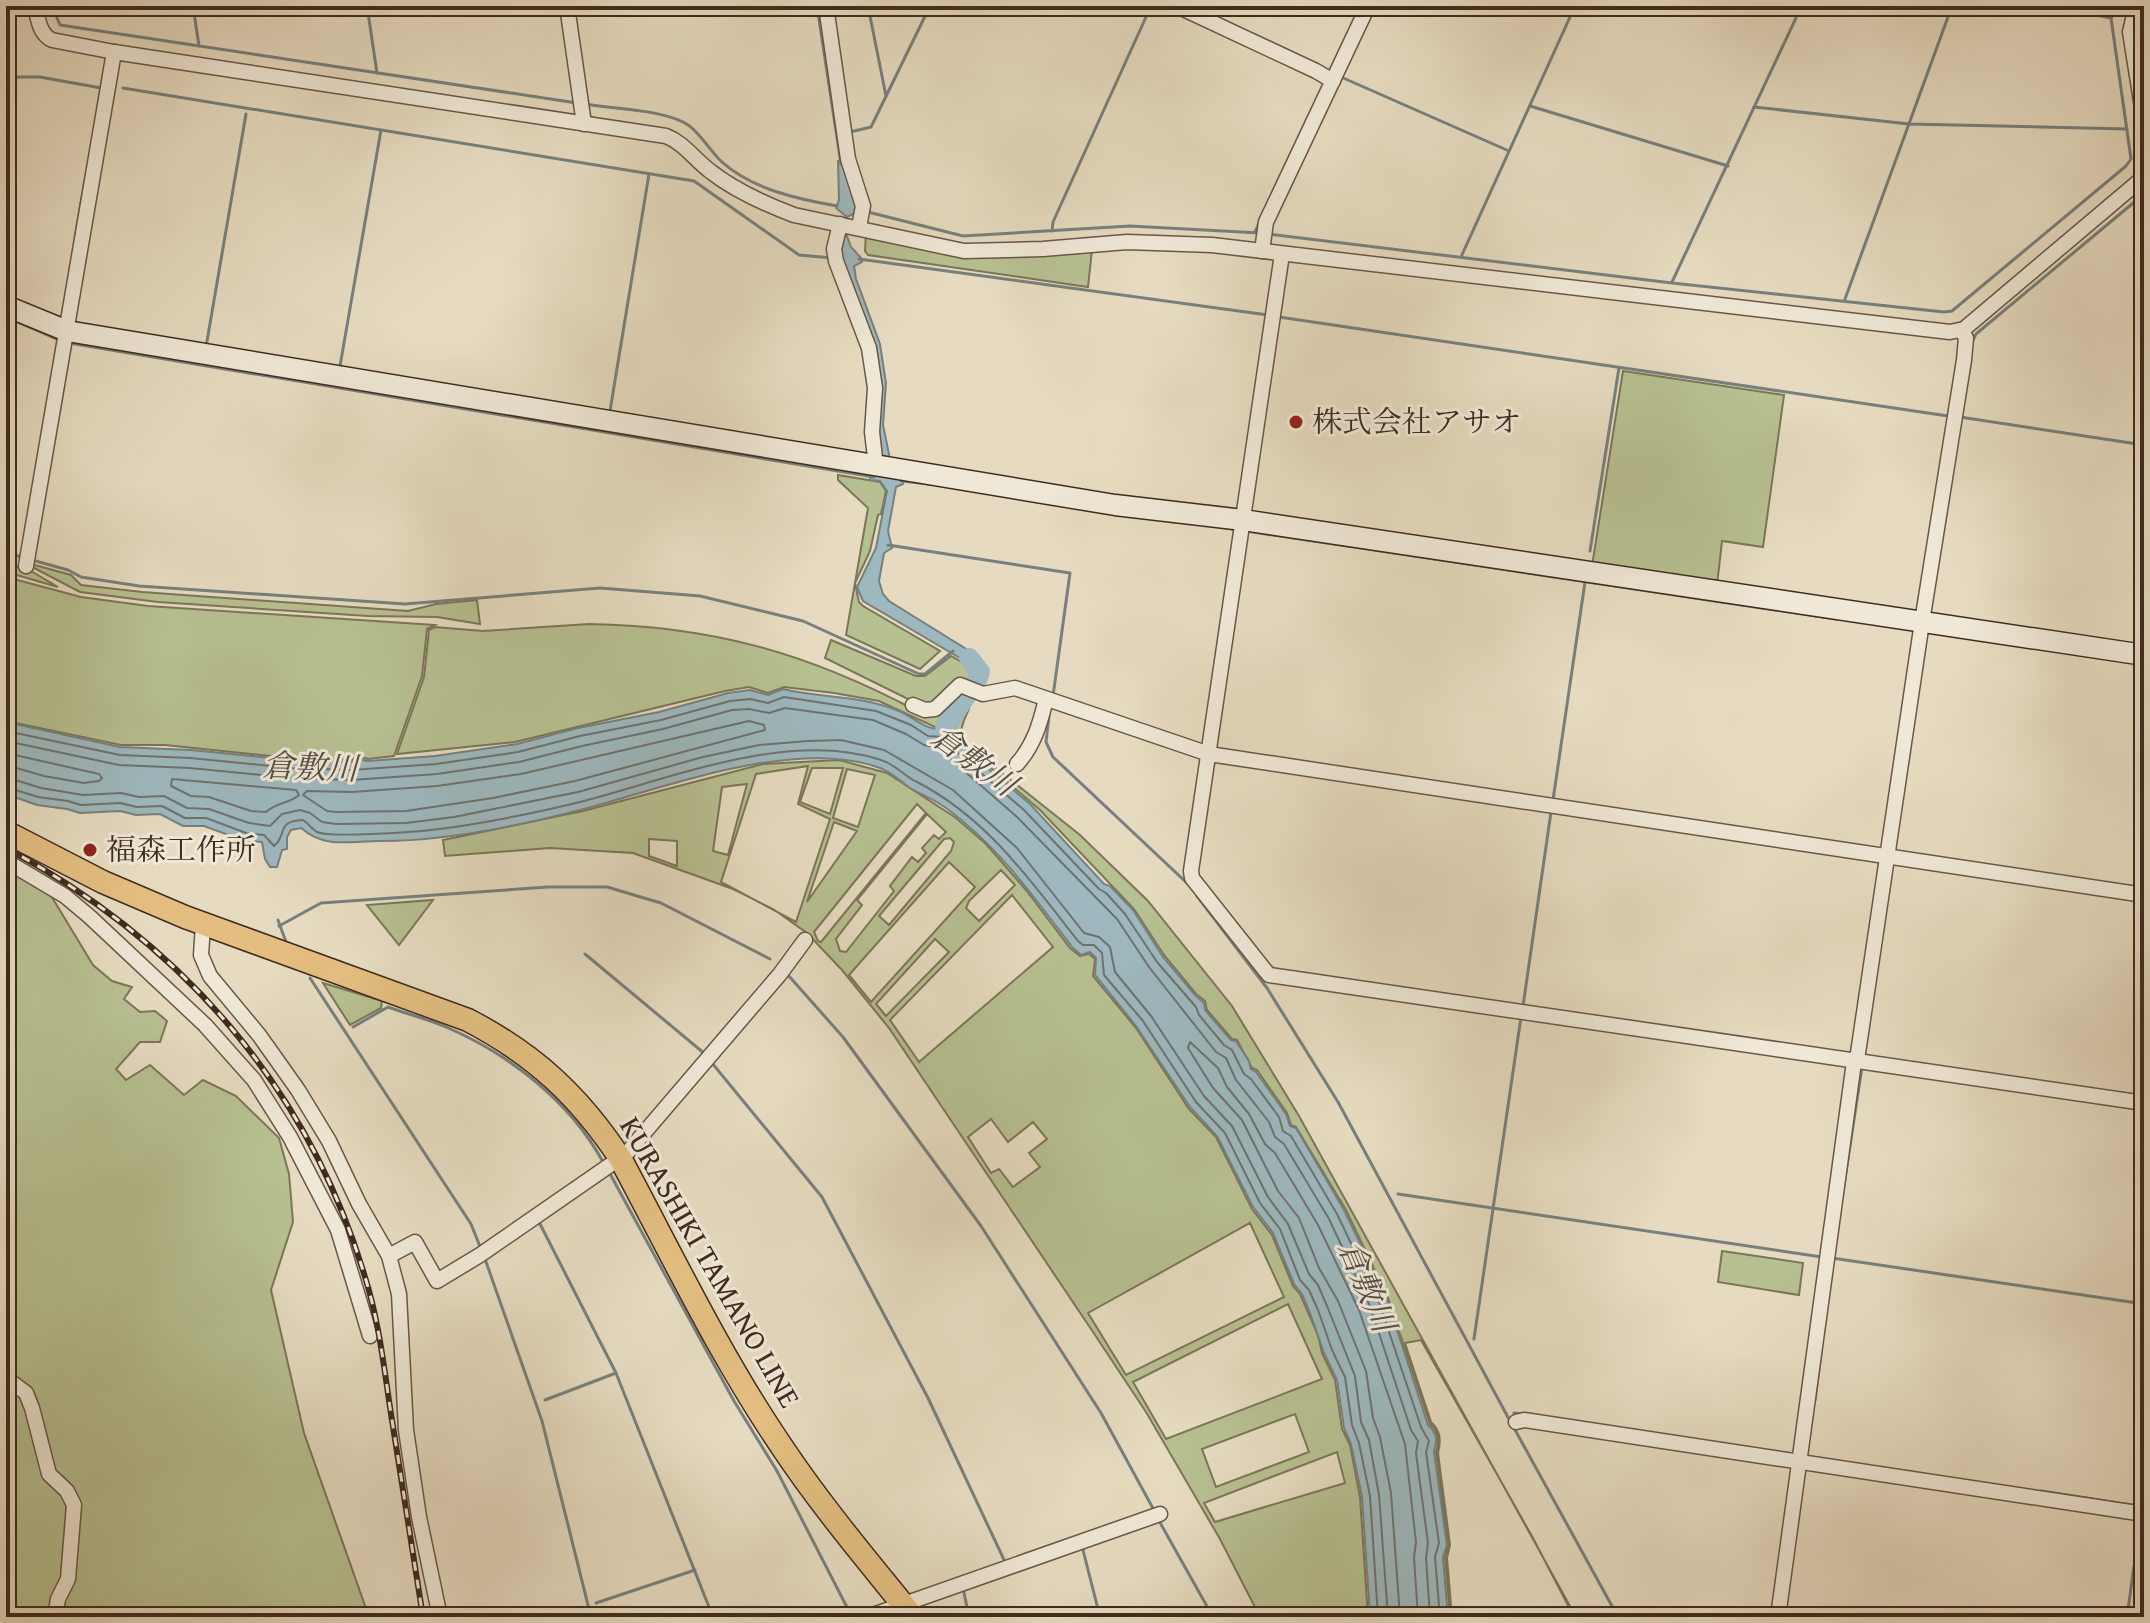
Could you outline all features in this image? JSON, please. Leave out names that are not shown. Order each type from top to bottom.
[{"type":"main road","name":"KURASHIKI TAMANO LINE","points":[[6,832],[103,882],[203,925],[468,1020],[506,1040],[540,1065],[577,1100],[611,1164],[767,1424],[844,1534],[908,1611]]},
{"type":"street","points":[[35,6],[45,37],[114,52],[673,139],[713,174],[743,193],[794,215],[840,224],[861,216],[918,243],[964,251],[1127,242],[1199,244],[1263,239],[1282,254],[1950,332],[1962,331],[2144,177]]},
{"type":"street","points":[[567,6],[584,124]]},
{"type":"street","points":[[826,6],[848,159],[861,216]]},
{"type":"street","points":[[1177,6],[1332,77]]},
{"type":"street","points":[[1263,239],[1332,77],[1368,6]]},
{"type":"street","points":[[2144,8],[2131,22],[2130,32],[2144,120]]},
{"type":"street","points":[[27,561],[114,52]]},
{"type":"street","points":[[840,224],[835,258],[869,348],[875,388],[872,432],[882,467]]},
{"type":"street","points":[[1282,254],[1192,878],[1269,975],[2144,1103]]},
{"type":"street","points":[[6,306],[66,339],[882,467],[1242,527],[1921,628],[2144,655]]},
{"type":"street","points":[[1778,1617],[1860,1062],[1858,1053],[1887,852],[1964,360],[1966,338],[1962,331]]},
{"type":"street","points":[[913,705],[925,710],[935,709],[957,686],[983,694],[1015,688],[1209,754],[1887,852],[2144,895]]},
{"type":"street","points":[[1017,764],[1039,730],[1050,700]]},
{"type":"street","points":[[6,861],[65,896],[90,917],[205,1025],[254,1080],[273,1107],[338,1230],[370,1336]]},
{"type":"street","points":[[203,925],[201,955],[210,976],[259,1035],[298,1090],[329,1141],[359,1204],[389,1256],[399,1294],[406,1430],[412,1476],[440,1617]]},
{"type":"street","points":[[389,1256],[415,1242],[437,1281],[483,1253],[611,1164],[708,1059],[805,940]]},
{"type":"street","points":[[6,1378],[26,1393],[49,1474],[67,1491],[74,1505],[68,1579],[58,1599],[55,1617]]},
{"type":"street","points":[[1516,1422],[1524,1420],[1800,1460],[2144,1514]]},
{"type":"street","points":[[867,1617],[908,1611],[1157,1516]]},
{"type":"green space","points":[[866,234],[918,248],[1092,250],[1088,287],[868,255],[865,251]]},
{"type":"green space","points":[[1623,371],[1784,395],[1763,547],[1722,541],[1717,585],[1592,566]]},
{"type":"green space","points":[[838,475],[880,482],[886,491],[870,551],[855,583],[868,508],[838,480]]},
{"type":"green space","points":[[31,564],[71,575],[81,585],[142,592],[408,611],[436,604],[477,600],[480,624],[437,617],[368,616],[158,602],[80,592]]},
{"type":"green space","points":[[6,567],[24,567],[58,587],[6,572]]},
{"type":"green space","points":[[6,577],[81,597],[148,606],[435,625],[427,629],[422,676],[394,756],[368,759],[358,756],[352,760],[289,758],[165,745],[121,745],[6,721]]},
{"type":"green space","points":[[855,583],[859,602],[863,606],[940,651],[920,669],[846,635]]},
{"type":"green space","points":[[589,624],[677,630],[758,646],[836,673],[915,710],[954,697],[957,701],[937,728],[879,701],[784,687],[768,693],[749,687],[515,742],[397,754],[424,677],[429,630],[435,627],[483,631]]},
{"type":"green space","points":[[831,640],[916,676],[925,676],[951,656],[965,664],[972,677],[968,684],[933,706],[914,702],[825,658]]},
{"type":"green space","points":[[966,707],[969,709],[962,729],[971,748],[1080,835],[1148,901],[1232,1006],[1299,1116],[1503,1485],[1421,1340],[1405,1343],[1431,1422],[1439,1436],[1438,1453],[1450,1545],[1447,1558],[1452,1617],[1445,1557],[1448,1545],[1436,1452],[1438,1436],[1430,1424],[1388,1298],[1346,1210],[1296,1127],[1291,1125],[1287,1113],[1257,1070],[1252,1068],[1237,1040],[1232,1039],[1207,1010],[1205,1001],[1164,955],[1134,909],[1040,810],[958,740],[955,729]]},
{"type":"green space","points":[[839,760],[887,773],[956,818],[986,844],[1070,948],[1080,956],[1089,954],[1095,959],[1093,976],[1136,1028],[1189,1109],[1216,1137],[1252,1209],[1272,1235],[1318,1335],[1322,1353],[1335,1380],[1342,1429],[1350,1445],[1360,1497],[1368,1617],[1260,1617],[1220,1539],[1146,1412],[889,1028],[807,933],[777,912],[796,922],[830,819],[798,804],[808,766],[756,774],[721,882],[751,898],[633,853],[550,848],[445,856],[443,840],[583,811],[763,764]],"holes":[[[812,768],[843,768],[830,814],[800,802]],[[847,769],[875,775],[858,827],[833,818]],[[747,784],[728,855],[713,851],[722,787]],[[917,804],[926,813],[821,942],[814,932]],[[927,814],[946,832],[939,839],[934,835],[922,848],[926,853],[918,862],[912,857],[890,886],[894,891],[846,952],[840,951],[836,939],[862,905],[857,900]],[[834,822],[857,831],[807,902]],[[950,838],[954,842],[951,851],[889,925],[879,916],[944,839]],[[649,839],[677,841],[677,866],[649,856]],[[949,862],[975,887],[871,1002],[849,975]],[[1001,870],[1015,885],[979,921],[966,908],[969,901]],[[1012,895],[1053,947],[919,1062],[890,1020]],[[935,939],[949,952],[886,1016],[876,1004]],[[991,1119],[1008,1142],[1033,1122],[1047,1139],[1029,1153],[1040,1167],[1013,1187],[999,1169],[991,1173],[968,1137]],[[1250,1223],[1284,1297],[1126,1375],[1088,1313]],[[1288,1304],[1322,1379],[1166,1439],[1133,1382]],[[1295,1414],[1309,1452],[1216,1487],[1202,1449]],[[1337,1452],[1345,1483],[1215,1522],[1204,1503]]]},
{"type":"green space","points":[[6,868],[50,894],[93,965],[112,981],[132,987],[124,999],[140,1012],[155,1011],[167,1021],[160,1042],[140,1042],[116,1069],[126,1080],[150,1065],[184,1095],[203,1080],[236,1096],[279,1138],[289,1174],[293,1222],[271,1290],[304,1433],[369,1617],[6,1617]]},
{"type":"green space","points":[[433,900],[399,945],[367,905]]},
{"type":"green space","points":[[323,983],[382,1001],[381,1008],[350,1025]]},
{"type":"green space","points":[[1722,1251],[1803,1263],[1799,1295],[1718,1282]]},
{"type":"green space","points":[[1544,1559],[1576,1617],[1567,1617],[1572,1613]]},
{"type":"water","points":[[842,160],[857,204],[857,212],[847,217],[836,208],[839,200],[838,161]]},
{"type":"water","points":[[843,236],[847,236],[851,247],[862,259],[854,266],[880,344],[886,383],[883,425],[890,459],[903,479],[903,484],[896,487],[888,531],[892,548],[884,553],[879,581],[883,594],[889,601],[979,657],[985,671],[981,681],[975,679],[965,661],[863,601],[857,587],[876,548],[887,491],[880,481],[870,480],[879,382],[839,257]]},
{"type":"water","name":"倉敷川","points":[[783,689],[869,702],[899,711],[923,725],[938,729],[953,705],[958,703],[964,706],[953,729],[954,740],[1030,804],[1104,884],[1110,886],[1133,910],[1163,957],[1204,1003],[1205,1010],[1231,1040],[1236,1041],[1251,1069],[1286,1114],[1290,1126],[1296,1128],[1344,1210],[1387,1299],[1428,1425],[1436,1437],[1434,1451],[1447,1545],[1443,1557],[1448,1617],[1370,1617],[1362,1497],[1351,1444],[1344,1428],[1337,1380],[1273,1233],[1253,1207],[1217,1136],[1190,1107],[1136,1026],[1095,975],[1096,958],[1090,952],[1081,955],[1072,947],[982,838],[942,805],[888,772],[847,760],[810,758],[772,762],[692,778],[534,821],[432,838],[338,842],[319,839],[301,828],[291,830],[287,837],[287,849],[282,850],[277,867],[270,867],[265,859],[262,842],[245,841],[204,826],[183,826],[160,814],[136,815],[120,811],[80,813],[37,805],[6,794],[6,722],[120,747],[351,762],[358,759],[435,756],[517,744],[728,693],[750,690],[768,695]]},
{"type":"waterway","points":[[52,6],[60,25],[577,103]]},
{"type":"waterway","points":[[193,6],[199,46]]},
{"type":"waterway","points":[[367,6],[377,73]]},
{"type":"waterway","points":[[817,6],[841,164]]},
{"type":"waterway","points":[[868,6],[886,96]]},
{"type":"waterway","points":[[850,132],[871,127],[930,6]]},
{"type":"waterway","points":[[1052,231],[1053,222],[1151,6]]},
{"type":"waterway","points":[[1461,257],[1575,6]]},
{"type":"waterway","points":[[1672,6],[1685,11],[1716,14],[1750,13],[1795,6]]},
{"type":"waterway","points":[[1845,299],[1952,6]]},
{"type":"waterway","points":[[2053,6],[2111,18]]},
{"type":"waterway","points":[[1268,234],[1672,283],[1952,311],[2131,159],[2111,18],[2118,6]]},
{"type":"waterway","points":[[1672,282],[1796,18]]},
{"type":"waterway","points":[[2144,23],[2144,43]]},
{"type":"waterway","points":[[16,77],[40,77],[101,88]]},
{"type":"waterway","points":[[1341,77],[1509,151]]},
{"type":"waterway","points":[[123,88],[694,181],[799,255],[832,258]]},
{"type":"waterway","points":[[585,104],[648,112],[683,122],[722,162],[747,179],[791,196],[837,206]]},
{"type":"waterway","points":[[1530,106],[1728,166]]},
{"type":"waterway","points":[[1754,107],[1909,124],[2127,129]]},
{"type":"waterway","points":[[206,347],[246,114]]},
{"type":"waterway","points":[[340,366],[381,130]]},
{"type":"waterway","points":[[610,411],[649,174]]},
{"type":"waterway","points":[[75,238],[86,175]]},
{"type":"waterway","points":[[1972,342],[1976,334],[2144,194]]},
{"type":"waterway","points":[[868,212],[963,236],[1130,226],[1260,233]]},
{"type":"waterway","points":[[1255,232],[1261,219]]},
{"type":"waterway","points":[[859,259],[1268,315]]},
{"type":"waterway","points":[[6,317],[61,341]]},
{"type":"waterway","points":[[1279,317],[1948,416]]},
{"type":"waterway","points":[[69,343],[874,477]]},
{"type":"waterway","points":[[1590,551],[1619,368]]},
{"type":"waterway","points":[[1960,417],[2144,445]]},
{"type":"waterway","points":[[901,481],[930,484]]},
{"type":"waterway","points":[[1222,527],[1238,530]]},
{"type":"waterway","points":[[1246,531],[1836,619]]},
{"type":"waterway","points":[[888,545],[1070,573],[1053,696]]},
{"type":"waterway","points":[[6,552],[21,557]]},
{"type":"waterway","points":[[32,560],[81,577],[139,586],[405,604],[600,588],[700,596],[803,621],[919,674],[925,674],[953,651]]},
{"type":"waterway","points":[[1553,800],[1585,582]]},
{"type":"waterway","name":"倉敷川","points":[[945,727],[980,672],[969,658]]},
{"type":"waterway","points":[[1049,716],[1046,742],[1053,757],[1188,884]]},
{"type":"waterway","points":[[1523,1006],[1551,812]]},
{"type":"waterway","points":[[279,926],[321,903],[548,887],[607,887],[661,903],[770,959]]},
{"type":"waterway","points":[[1197,896],[1267,988],[1338,1102],[1510,1421]]},
{"type":"waterway","points":[[278,920],[286,942]]},
{"type":"waterway","points":[[585,954],[705,1054]]},
{"type":"waterway","points":[[788,975],[843,1037],[981,1226],[1101,1413],[1155,1512]]},
{"type":"waterway","points":[[310,978],[471,1224],[481,1249]]},
{"type":"waterway","points":[[353,1027],[388,1007],[469,1038],[515,1065],[536,1082],[573,1119],[603,1162]]},
{"type":"waterway","points":[[1474,1339],[1521,1017]]},
{"type":"waterway","points":[[712,1063],[822,1197],[928,1398],[1006,1564]]},
{"type":"waterway","points":[[1842,1198],[1862,1067]]},
{"type":"waterway","points":[[609,1172],[734,1401],[777,1471],[852,1617]]},
{"type":"waterway","points":[[1398,1194],[1822,1257]]},
{"type":"waterway","points":[[539,1222],[616,1373],[713,1617]]},
{"type":"waterway","points":[[1832,1258],[2144,1304]]},
{"type":"waterway","points":[[485,1259],[542,1421],[591,1617]]},
{"type":"waterway","points":[[1815,1400],[1821,1352]]},
{"type":"waterway","points":[[545,1400],[616,1373]]},
{"type":"waterway","points":[[1514,1413],[1523,1414]]},
{"type":"waterway","points":[[1514,1428],[1618,1617]]},
{"type":"waterway","points":[[2041,1491],[2144,1507]]},
{"type":"waterway","points":[[1158,1519],[1213,1617]]},
{"type":"waterway","points":[[1083,1550],[1100,1617]]},
{"type":"waterway","points":[[2127,1617],[2134,1566]]},
{"type":"waterway","points":[[596,1603],[695,1570]]},
{"type":"waterway","points":[[963,1588],[969,1617]]},
{"type":"railway","points":[[6,848],[69,885],[127,927],[181,974],[229,1026],[272,1082],[309,1142],[340,1208],[374,1310],[423,1617]]},
{"type":"place","name":"株式会社アサオ","points":[[1296,422]]},
{"type":"place","name":"福森工作所","points":[[90,850]]}]
